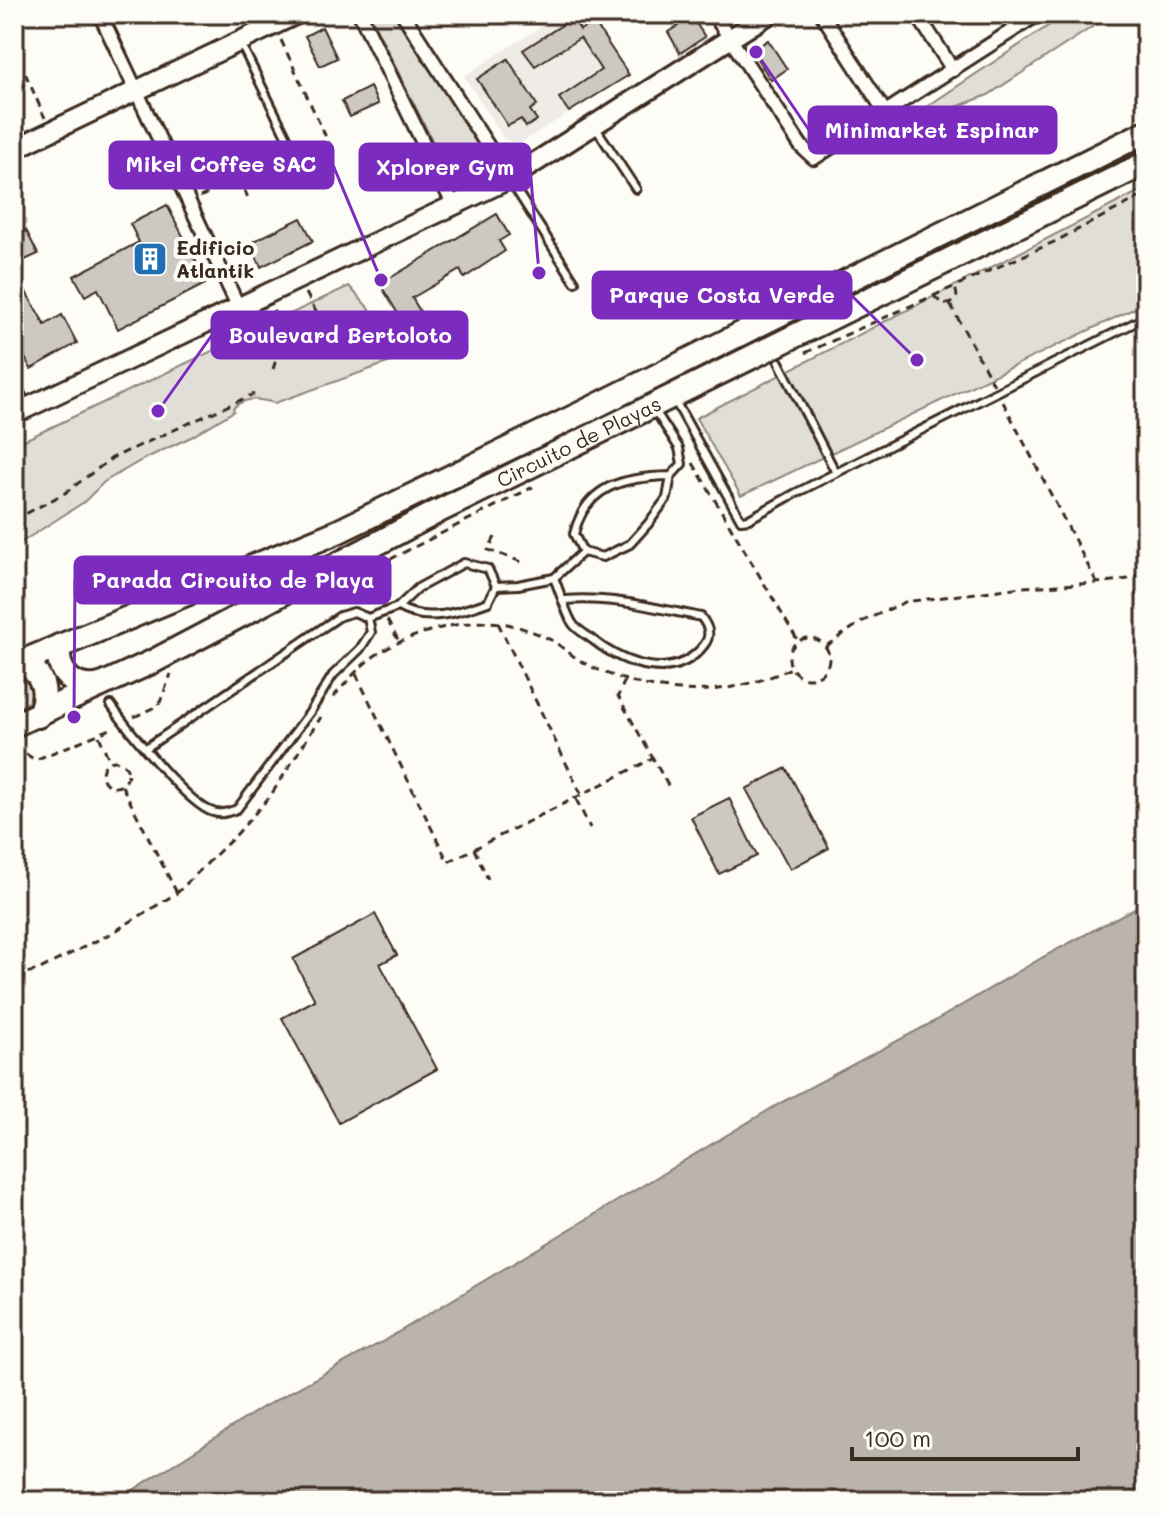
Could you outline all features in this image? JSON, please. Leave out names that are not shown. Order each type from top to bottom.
[{"type":"highway","name":"Circuito de Playas","points":[[18,663],[350,525],[1146,132]]},
{"type":"highway","name":"Circuito de Playas","points":[[14,725],[107,694],[154,661],[437,512],[1146,163]]},
{"type":"highway","points":[[59,646],[61,669],[69,679],[107,694]]},
{"type":"highway","points":[[18,663],[34,668],[41,678],[45,691],[44,704],[38,716]]},
{"type":"main road","points":[[19,411],[509,179],[769,14]]},
{"type":"main road","points":[[14,149],[284,18]]},
{"type":"street","points":[[100,14],[238,306]]},
{"type":"street","points":[[360,14],[454,206]]},
{"type":"street","points":[[403,14],[509,179]]},
{"type":"street","points":[[714,14],[810,157],[814,158],[1034,15]]},
{"type":"street","points":[[822,14],[885,112]]},
{"type":"street","points":[[917,14],[953,70]]},
{"type":"street","points":[[14,387],[19,411]]},
{"type":"lane","points":[[240,41],[295,154]]},
{"type":"lane","points":[[594,125],[636,189]]},
{"type":"lane","points":[[509,179],[575,282]]},
{"type":"lane","points":[[673,396],[741,520],[749,519],[1146,317]]},
{"type":"lane","points":[[779,362],[836,473]]},
{"type":"lane","points":[[652,406],[679,448],[682,464],[671,476],[667,498],[630,544],[603,557],[583,552],[574,534],[579,513],[597,493],[624,481],[671,476]]},
{"type":"lane","points":[[496,586],[554,578],[583,552]]},
{"type":"lane","points":[[146,748],[340,616],[354,612],[368,618],[398,607],[418,588],[464,563],[488,569],[496,586]]},
{"type":"lane","points":[[554,578],[573,624],[601,646],[633,663],[666,667],[694,659],[708,640],[708,627],[701,617],[631,602],[587,598],[565,600]]},
{"type":"lane","points":[[398,607],[408,613],[435,616],[466,610],[488,602],[496,586]]},
{"type":"lane","points":[[107,694],[124,722],[179,786],[210,812],[222,814],[237,809],[310,712],[333,675],[360,649],[371,632],[368,618]]},
{"type":"path","points":[[1086,14],[1099,14]]},
{"type":"path","points":[[284,18],[330,146]]},
{"type":"path","points":[[14,48],[52,132]]},
{"type":"path","points":[[190,201],[239,178],[249,200]]},
{"type":"path","points":[[779,362],[821,348],[1054,242],[1146,194]]},
{"type":"path","points":[[299,278],[321,321]]},
{"type":"path","points":[[950,304],[957,296],[955,286]]},
{"type":"path","points":[[265,293],[291,353],[314,343]]},
{"type":"path","points":[[934,296],[941,303],[950,304]]},
{"type":"path","points":[[950,304],[1097,583]]},
{"type":"path","points":[[333,319],[343,324],[348,340],[342,349],[332,354],[321,351],[314,343],[314,331],[321,321],[333,319]]},
{"type":"path","points":[[273,369],[284,336]]},
{"type":"path","points":[[14,520],[65,493],[112,458],[254,394]]},
{"type":"path","points":[[691,459],[798,641]]},
{"type":"path","points":[[368,582],[363,573],[543,482]]},
{"type":"path","points":[[495,537],[488,550],[522,562]]},
{"type":"path","points":[[826,646],[861,622],[905,602],[1022,587],[1097,583],[1128,579],[1146,572]]},
{"type":"path","points":[[498,623],[582,796]]},
{"type":"path","points":[[14,976],[38,970],[112,933],[177,893],[237,834],[271,795],[333,696],[362,666],[389,648],[424,632],[456,625],[511,625],[549,639],[585,664],[625,680],[677,692],[751,685],[791,668]]},
{"type":"path","points":[[813,638],[826,646],[830,661],[818,676],[806,678],[791,668],[789,654],[798,641],[813,638]]},
{"type":"path","points":[[14,746],[35,760],[98,735],[159,705],[171,674]]},
{"type":"path","points":[[356,674],[448,862],[654,758]]},
{"type":"path","points":[[625,680],[618,696],[670,789]]},
{"type":"path","points":[[98,735],[110,762]]},
{"type":"path","points":[[119,761],[126,766],[128,779],[122,786],[109,786],[103,780],[102,771],[110,762],[119,761]]},
{"type":"path","points":[[122,786],[177,893]]},
{"type":"path","points":[[576,799],[590,828]]},
{"type":"path","points":[[474,849],[488,879]]},
{"type":"shaded area","points":[[369,14],[399,14],[495,170],[457,190]]},
{"type":"shaded area","points":[[561,14],[588,14],[629,75],[519,144],[504,139],[464,76]]},
{"type":"shaded area","points":[[1066,14],[1112,14],[988,95],[887,133]]},
{"type":"shaded area","points":[[1146,188],[1146,303],[741,496],[696,418]]},
{"type":"shaded area","points":[[349,286],[410,355],[275,403],[258,400],[243,402],[233,408],[234,411],[191,437],[104,482],[84,502],[14,547],[14,445]]},
{"type":"shaded area","points":[[14,673],[23,674],[34,683],[32,700],[14,710]]},
{"type":"shaded area","points":[[1146,902],[1146,1501],[116,1501],[263,1407],[382,1342],[782,1102],[935,1021],[1043,957]]},
{"type":"building","points":[[672,14],[690,14],[705,37],[680,53],[668,32],[679,25]]},
{"type":"building","points":[[573,18],[580,30],[594,22],[629,75],[569,112],[559,98],[601,70],[580,38],[535,66],[523,50]]},
{"type":"building","points":[[322,27],[337,58],[320,66],[305,36]]},
{"type":"building","points":[[768,40],[787,69],[771,80],[752,51]]},
{"type":"building","points":[[508,59],[537,105],[530,110],[537,120],[526,127],[521,119],[508,126],[477,79]]},
{"type":"building","points":[[370,87],[378,104],[350,117],[342,101]]},
{"type":"building","name":"Edificio Atlantik","points":[[167,205],[207,283],[118,329],[98,289],[85,296],[74,276],[139,242],[130,224]]},
{"type":"building","points":[[497,214],[509,235],[499,241],[505,251],[464,278],[460,270],[412,298],[423,316],[406,327],[380,284]]},
{"type":"building","points":[[301,218],[313,241],[261,267],[250,243]]},
{"type":"building","points":[[26,230],[38,254],[14,265],[14,235]]},
{"type":"building","points":[[14,271],[45,325],[62,315],[77,343],[31,369],[14,338]]},
{"type":"building","points":[[786,768],[829,848],[790,869],[746,789]]},
{"type":"building","points":[[729,798],[757,856],[719,874],[691,817]]},
{"type":"building","points":[[375,914],[397,955],[380,964],[437,1069],[339,1123],[282,1018],[315,1000],[293,959]]},
{"type":"place","name":"Minimarket Espinar","points":[[756,52]]},
{"type":"place","name":"Edificio Atlantik","points":[[150,259]]},
{"type":"place","name":"Xplorer Gym","points":[[539,273]]},
{"type":"place","name":"Mikel Coffee SAC","points":[[381,280]]},
{"type":"place","name":"Parque Costa Verde","points":[[917,360]]},
{"type":"place","name":"Boulevard Bertoloto","points":[[158,411]]},
{"type":"place","name":"Parada Circuito de Playa","points":[[74,717]]}]
